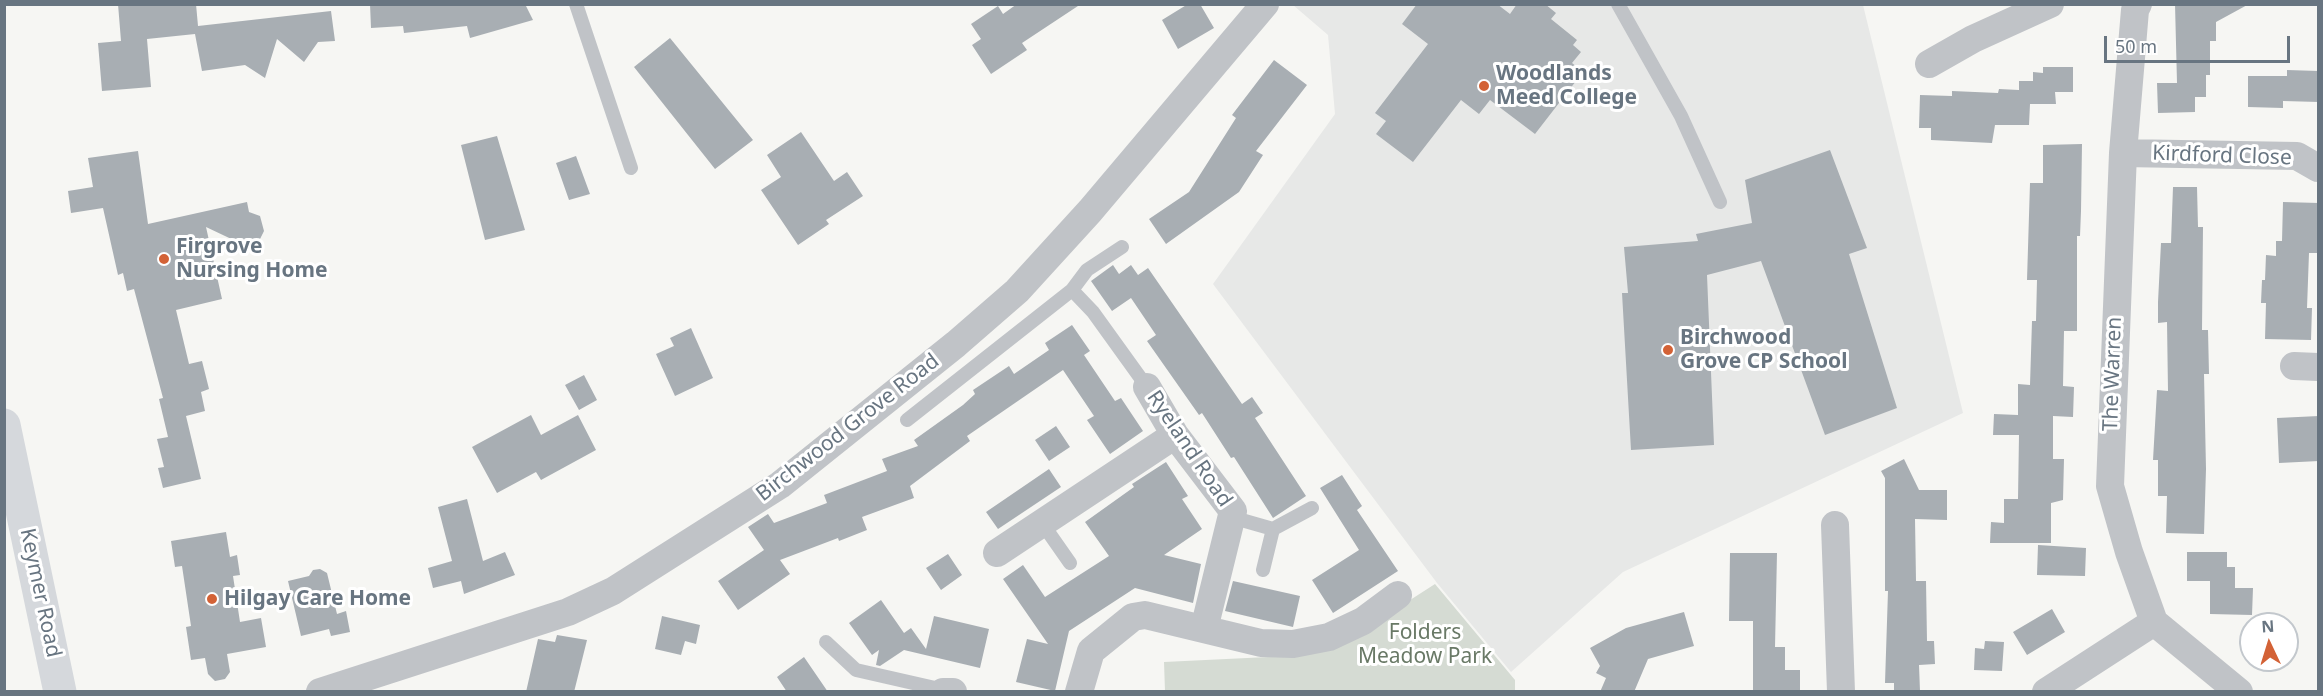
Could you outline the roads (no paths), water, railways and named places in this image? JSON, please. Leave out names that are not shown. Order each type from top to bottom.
[{"type":"main road","name":"Keymer Road","points":[[4,425],[60,692]]},
{"type":"street","name":"Birchwood Grove Road","points":[[320,692],[568,612],[613,591],[780,485],[956,344],[1017,291],[1090,211],[1265,4]]},
{"type":"street","points":[[1929,64],[1973,39],[2050,4]]},
{"type":"street","name":"The Warren","points":[[2128,6],[2110,486],[2129,552],[2154,622]]},
{"type":"street","name":"Kirdford Close","points":[[2123,153],[2297,156],[2319,168]]},
{"type":"street","name":"Ryeland Road","points":[[1147,387],[1175,435],[1233,511],[1204,629]]},
{"type":"street","points":[[997,553],[1175,435]]},
{"type":"street","points":[[1835,525],[1841,692]]},
{"type":"street","points":[[1079,692],[1091,651],[1133,617],[1145,615],[1261,643],[1293,644],[1329,637],[1363,621],[1398,595]]},
{"type":"street","points":[[2046,692],[2154,622],[2239,692]]},
{"type":"lane","points":[[576,4],[631,168]]},
{"type":"lane","points":[[1618,4],[1682,116],[1720,202]]},
{"type":"lane","points":[[907,420],[1072,290],[1087,270],[1122,247]]},
{"type":"lane","name":"Ryeland Road","points":[[1072,290],[1093,312],[1147,387]]},
{"type":"lane","points":[[1231,517],[1273,529],[1312,508]]},
{"type":"lane","points":[[1042,523],[1070,563]]},
{"type":"lane","points":[[1263,570],[1273,529]]},
{"type":"lane","points":[[826,642],[856,670],[947,691]]},
{"type":"place","name":"Woodlands Meed College","points":[[1484,86]]},
{"type":"place","name":"Firgrove Nursing Home","points":[[164,259]]},
{"type":"place","name":"Birchwood Grove CP School","points":[[1668,350]]},
{"type":"place","name":"Hilgay Care Home","points":[[212,599]]},
{"type":"park label","name":"Folders Meadow Park","points":[[1425,645]]}]
